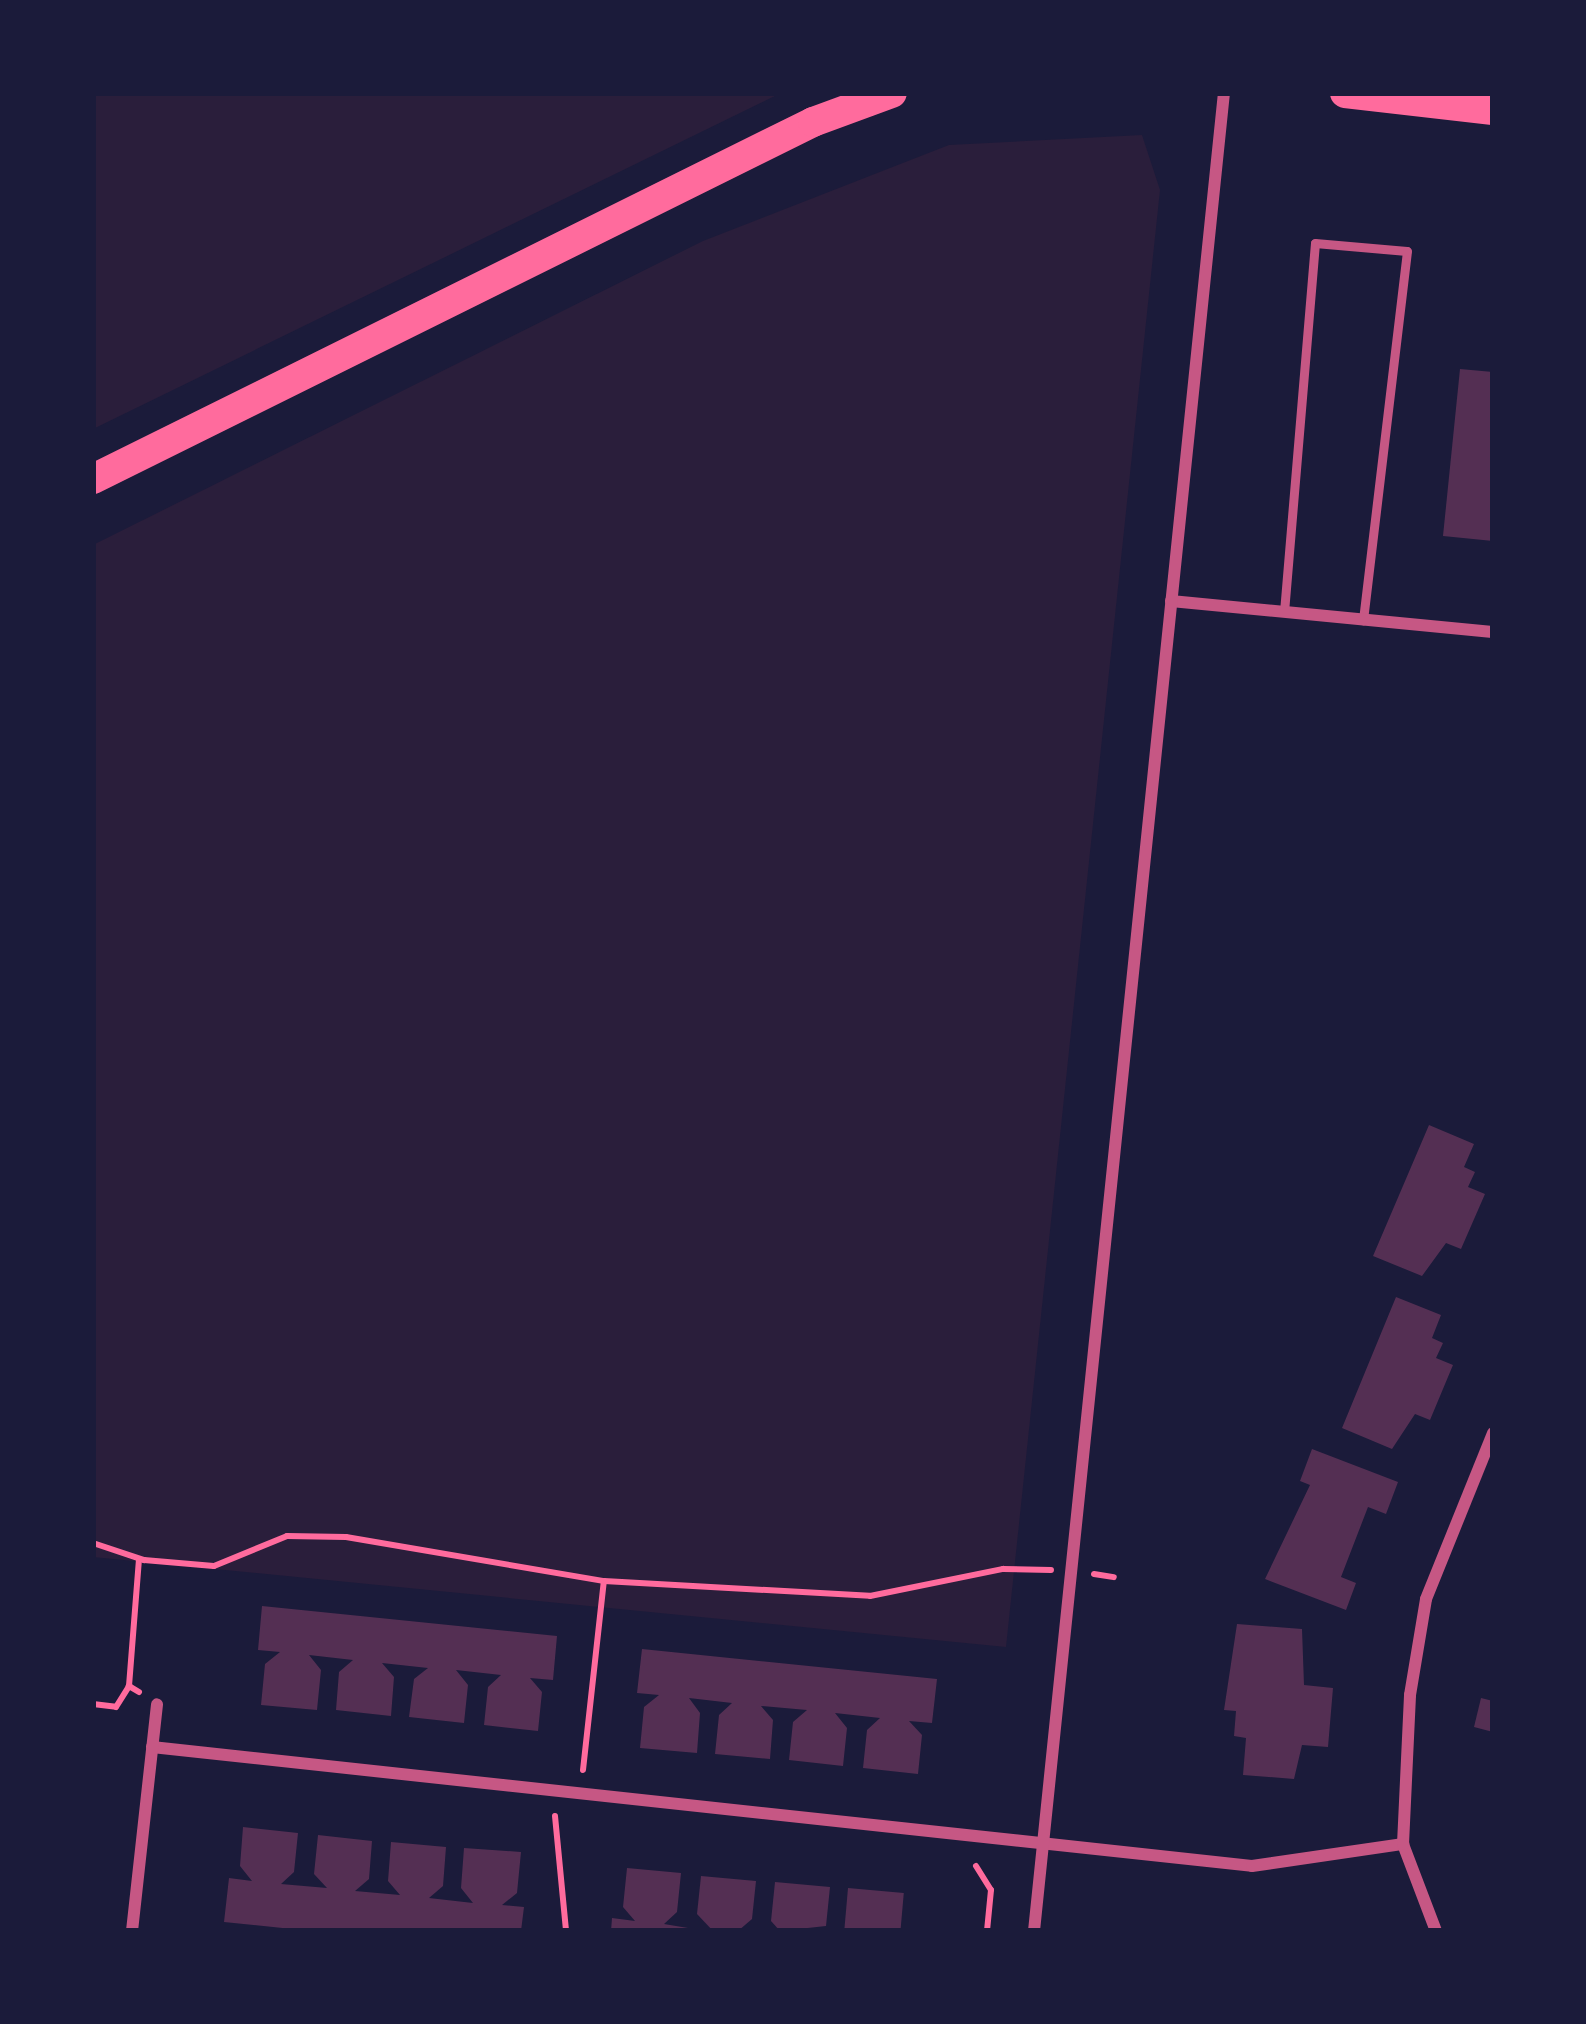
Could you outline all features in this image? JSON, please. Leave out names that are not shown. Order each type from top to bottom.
[{"type":"main road","points":[[93,479],[813,122],[892,93]]},
{"type":"main road","points":[[1345,93],[1493,110]]},
{"type":"street","points":[[1034,1931],[1224,93]]},
{"type":"street","points":[[1172,601],[1493,632]]},
{"type":"street","points":[[1436,1931],[1403,1844],[1410,1695],[1426,1599],[1493,1433]]},
{"type":"street","points":[[132,1931],[157,1704]]},
{"type":"street","points":[[152,1747],[1252,1866],[1403,1844]]},
{"type":"lane","points":[[1284,612],[1315,244],[1407,251],[1363,620]]},
{"type":"path","points":[[93,1543],[139,1558],[214,1566],[264,1543],[316,1535],[604,1581],[870,1596],[1003,1569],[1114,1576]]},
{"type":"path","points":[[93,1704],[116,1706],[129,1686],[139,1558]]},
{"type":"path","points":[[581,1792],[604,1581]]},
{"type":"path","points":[[129,1686],[157,1704]]},
{"type":"path","points":[[554,1789],[566,1931]]},
{"type":"path","points":[[976,1866],[991,1890],[987,1931]]},
{"type":"shaded area","points":[[93,93],[781,93],[93,429]]},
{"type":"shaded area","points":[[1142,135],[1160,190],[1006,1647],[93,1557],[93,545],[703,241],[949,145]]},
{"type":"building","points":[[1460,369],[1493,372],[1493,541],[1443,536]]},
{"type":"building","points":[[1429,1125],[1474,1144],[1464,1167],[1475,1172],[1468,1187],[1485,1194],[1461,1249],[1446,1243],[1422,1276],[1373,1256]]},
{"type":"building","points":[[1396,1297],[1441,1315],[1432,1338],[1443,1343],[1436,1358],[1453,1365],[1430,1420],[1415,1414],[1392,1449],[1342,1428]]},
{"type":"building","points":[[1312,1449],[1398,1482],[1386,1514],[1368,1507],[1341,1577],[1356,1583],[1346,1610],[1265,1579],[1310,1485],[1300,1481]]},
{"type":"building","points":[[262,1606],[557,1636],[553,1680],[530,1678],[542,1692],[538,1731],[484,1725],[488,1687],[501,1675],[456,1670],[468,1685],[464,1723],[409,1717],[414,1679],[428,1668],[382,1663],[394,1677],[391,1716],[336,1710],[339,1672],[353,1660],[309,1655],[321,1670],[317,1710],[261,1705],[265,1664],[280,1652],[258,1650]]},
{"type":"building","points":[[1237,1624],[1302,1629],[1304,1685],[1333,1688],[1328,1747],[1302,1745],[1294,1779],[1243,1775],[1246,1738],[1234,1736],[1236,1711],[1224,1710]]},
{"type":"building","points":[[642,1649],[937,1679],[932,1723],[909,1721],[922,1735],[918,1774],[863,1768],[867,1730],[880,1718],[835,1713],[847,1728],[843,1766],[789,1760],[793,1722],[807,1710],[761,1706],[773,1720],[770,1759],[715,1754],[719,1715],[732,1703],[689,1698],[700,1713],[697,1753],[640,1748],[644,1707],[659,1695],[637,1693]]},
{"type":"building","points":[[1481,1698],[1493,1701],[1493,1732],[1474,1727]]},
{"type":"building","points":[[243,1827],[298,1833],[294,1872],[281,1884],[327,1888],[314,1874],[318,1835],[372,1841],[369,1879],[355,1891],[400,1895],[388,1881],[391,1842],[446,1847],[443,1886],[429,1898],[473,1903],[461,1888],[464,1848],[521,1852],[517,1893],[502,1905],[524,1907],[521,1931],[311,1931],[224,1922],[229,1878],[252,1881],[240,1866]]},
{"type":"building","points":[[627,1868],[681,1873],[677,1912],[664,1924],[706,1931],[611,1931],[612,1918],[635,1921],[623,1907]]},
{"type":"building","points":[[701,1876],[756,1881],[752,1919],[738,1931],[713,1931],[697,1914]]},
{"type":"building","points":[[775,1882],[830,1887],[826,1926],[780,1931],[771,1921]]},
{"type":"building","points":[[848,1888],[904,1893],[900,1931],[844,1931]]}]
